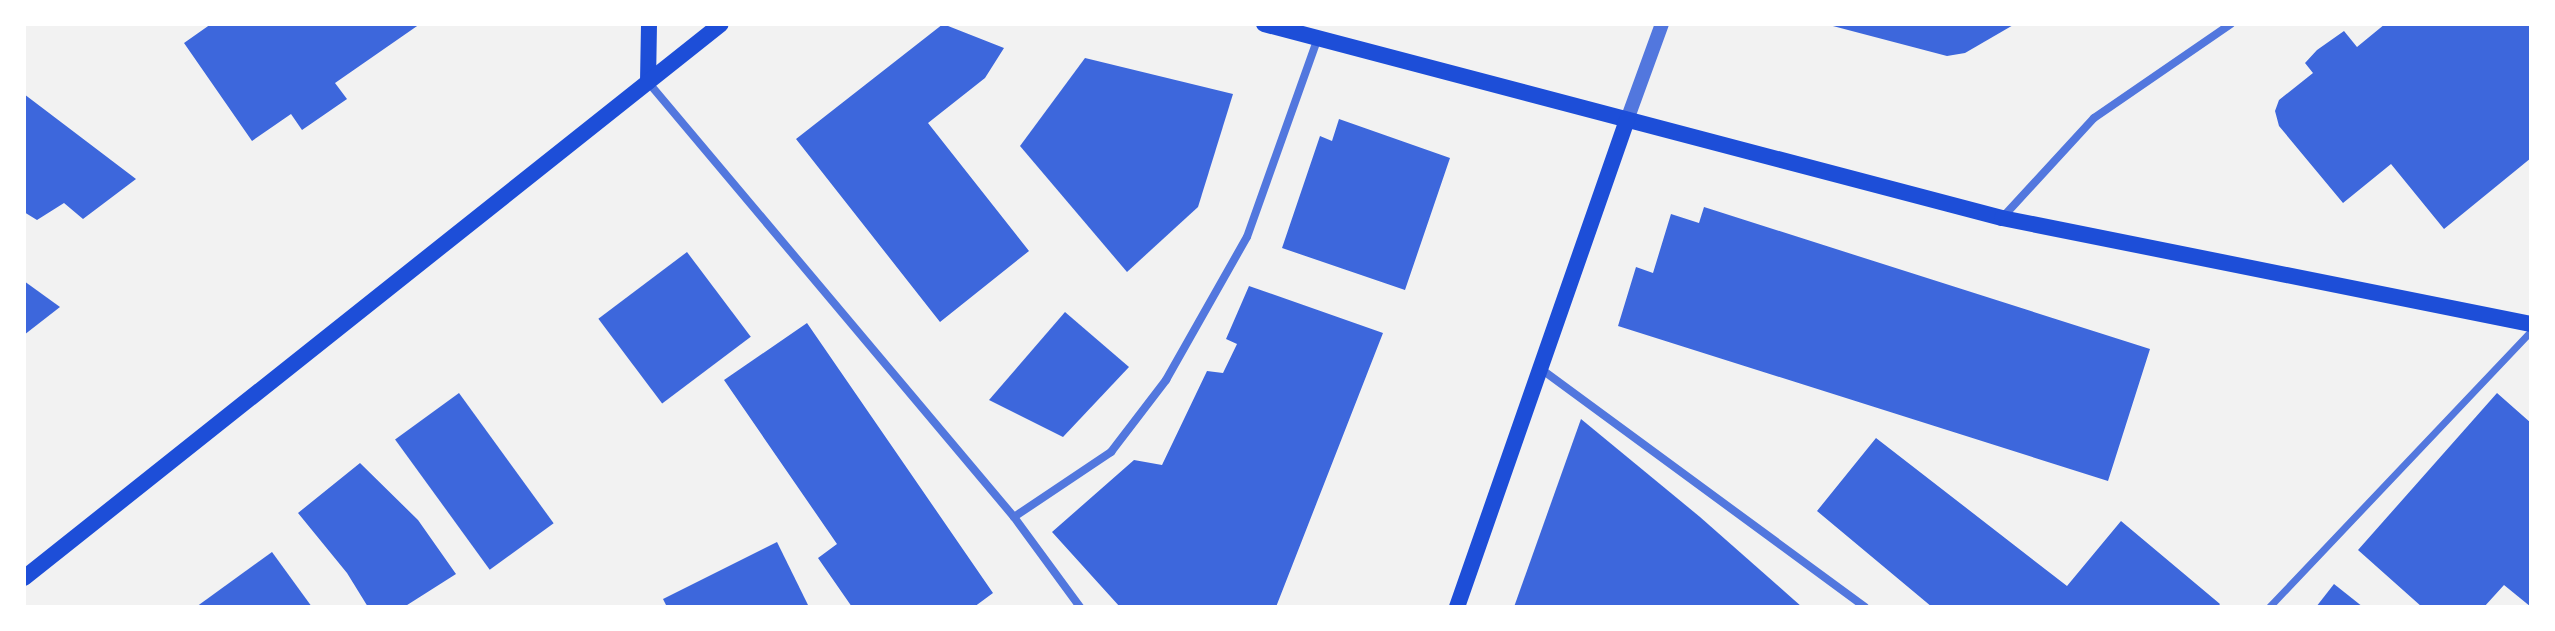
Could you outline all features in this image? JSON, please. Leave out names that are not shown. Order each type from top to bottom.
[{"type":"main road","points":[[648,82],[649,24]]},
{"type":"main road","points":[[24,578],[721,24]]},
{"type":"main road","points":[[1264,24],[2002,218],[2531,324]]},
{"type":"main road","points":[[1457,607],[1627,120]]},
{"type":"street","points":[[1627,120],[1662,24]]},
{"type":"street","points":[[2002,218],[2094,118],[2231,24]]},
{"type":"street","points":[[1014,517],[1111,452],[1166,380],[1247,237],[1318,38]]},
{"type":"street","points":[[648,82],[1014,517],[1078,607]]},
{"type":"street","points":[[2269,607],[2531,331]]},
{"type":"street","points":[[1540,369],[1865,607]]},
{"type":"building","points":[[211,24],[420,24],[335,83],[347,99],[302,130],[291,114],[252,141],[184,43]]},
{"type":"building","points":[[943,24],[1004,48],[985,78],[928,123],[1029,251],[940,322],[796,139]]},
{"type":"building","points":[[2015,24],[1965,53],[1947,56],[1829,25]]},
{"type":"building","points":[[2385,24],[2531,24],[2531,158],[2444,229],[2391,164],[2343,203],[2279,126],[2275,111],[2279,100],[2313,73],[2305,63],[2317,50],[2344,31],[2357,47]]},
{"type":"building","points":[[1085,58],[1233,94],[1198,207],[1127,272],[1020,146]]},
{"type":"building","points":[[24,94],[136,179],[83,219],[64,203],[37,220],[24,212]]},
{"type":"building","points":[[1339,119],[1450,158],[1405,290],[1282,248],[1320,136],[1332,141]]},
{"type":"building","points":[[1704,207],[2150,349],[2108,481],[1618,326],[1636,267],[1653,273],[1671,214],[1699,223]]},
{"type":"building","points":[[687,252],[751,337],[662,403],[598,319]]},
{"type":"building","points":[[24,281],[60,307],[24,335]]},
{"type":"building","points":[[1249,286],[1383,333],[1276,607],[1120,607],[1052,532],[1134,460],[1162,465],[1207,371],[1223,373],[1237,344],[1226,339]]},
{"type":"building","points":[[1065,312],[1129,367],[1063,437],[989,400]]},
{"type":"building","points":[[807,323],[993,593],[974,607],[852,607],[818,558],[837,544],[724,380]]},
{"type":"building","points":[[459,393],[554,523],[490,570],[395,439]]},
{"type":"building","points":[[2497,393],[2531,423],[2531,607],[2504,585],[2484,607],[2422,607],[2358,550]]},
{"type":"building","points":[[1581,419],[1700,517],[1802,607],[1514,607]]},
{"type":"building","points":[[1876,438],[2067,586],[2121,521],[2220,604],[2218,607],[1932,607],[1817,511]]},
{"type":"building","points":[[360,463],[418,520],[456,574],[404,607],[368,607],[347,573],[298,513]]},
{"type":"building","points":[[777,542],[809,607],[667,607],[663,599]]},
{"type":"building","points":[[272,552],[312,607],[196,607]]},
{"type":"building","points":[[2334,584],[2363,607],[2316,607]]}]
